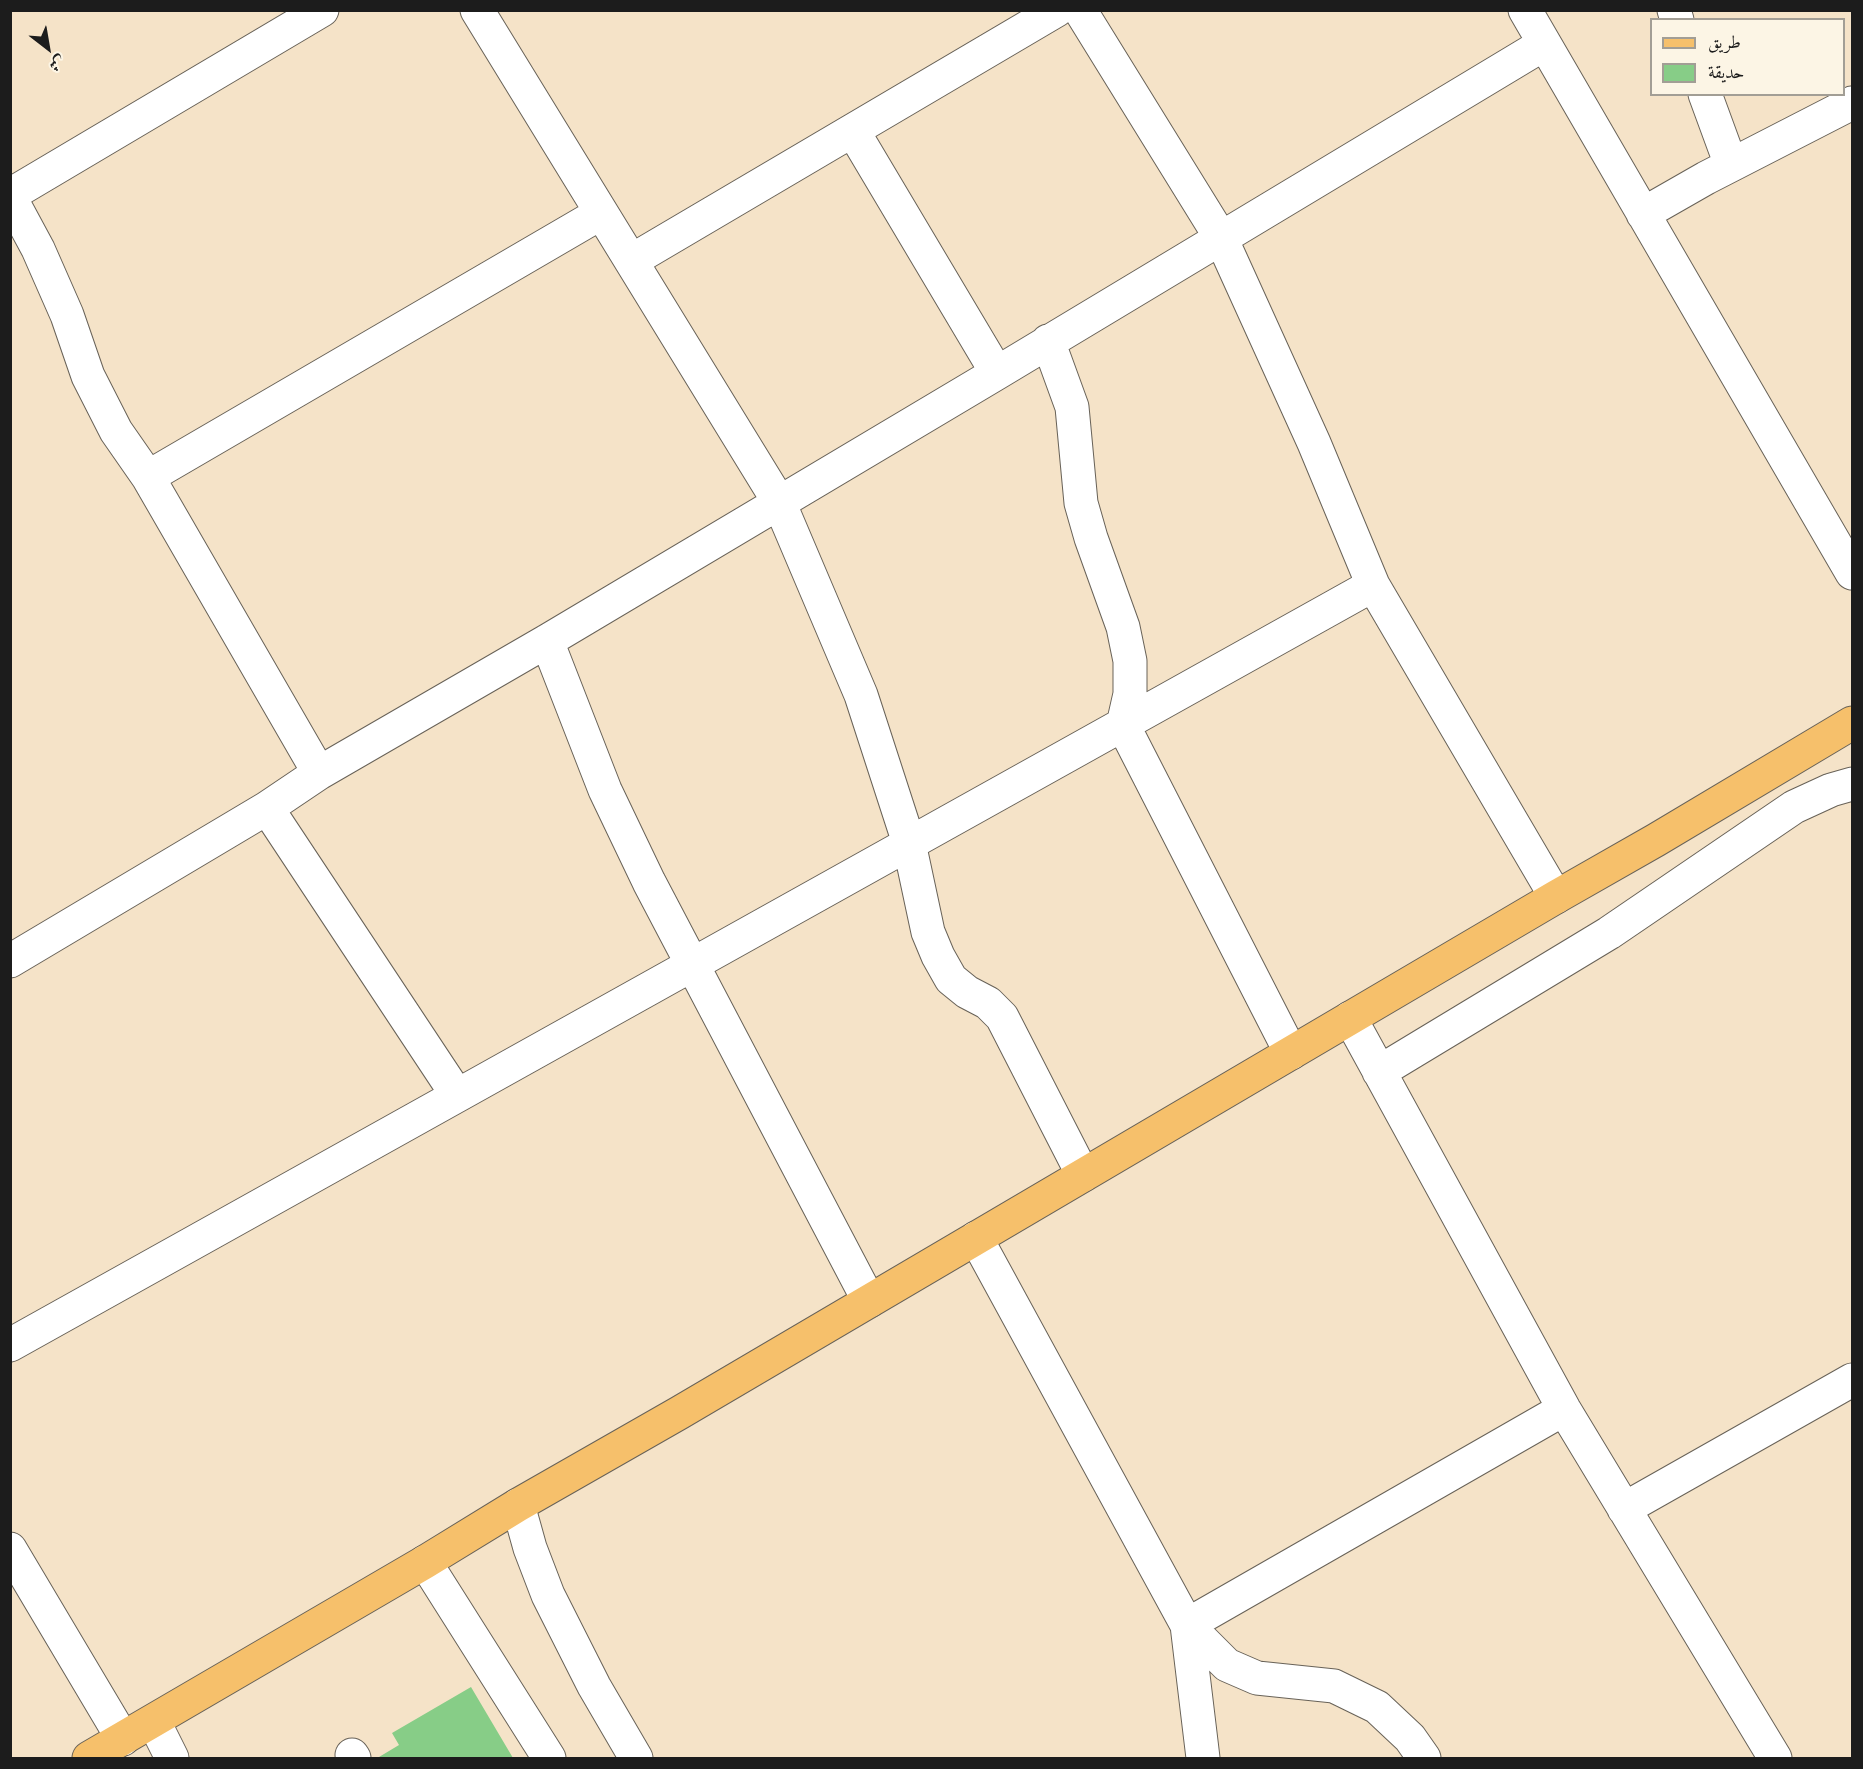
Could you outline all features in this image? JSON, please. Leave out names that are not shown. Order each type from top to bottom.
[{"type":"main road","points":[[89,1758],[154,1722],[518,1505],[1656,840],[1852,723]]},
{"type":"street","points":[[319,773],[147,477],[116,431],[88,376],[67,315],[38,249],[10,196],[322,10]]},
{"type":"street","points":[[477,10],[779,502],[861,695],[909,843],[928,932],[951,979],[968,992],[988,1002],[1002,1017],[1083,1175]]},
{"type":"street","points":[[631,261],[1057,10]]},
{"type":"street","points":[[1080,10],[1221,238],[1314,443],[1373,585],[1556,897]]},
{"type":"street","points":[[1525,10],[1852,573]]},
{"type":"street","points":[[10,962],[267,808],[319,773],[997,373],[1544,44]]},
{"type":"street","points":[[1706,96],[1731,165]]},
{"type":"street","points":[[1643,214],[1731,165],[1852,103]]},
{"type":"street","points":[[853,131],[997,373]]},
{"type":"street","points":[[147,477],[601,213]]},
{"type":"street","points":[[1048,341],[1072,407],[1081,503],[1090,538],[1124,627],[1130,661],[1130,694],[1123,724],[1291,1053]]},
{"type":"street","points":[[10,1345],[1373,585]]},
{"type":"street","points":[[547,640],[605,790],[649,882],[868,1301]]},
{"type":"street","points":[[1379,1072],[1609,933],[1794,807],[1831,790],[1852,784]]},
{"type":"street","points":[[267,808],[457,1095]]},
{"type":"street","points":[[1350,1018],[1564,1409],[1775,1758]]},
{"type":"street","points":[[976,1238],[1187,1625],[1227,1665],[1237,1670],[1257,1678],[1334,1686],[1377,1707],[1410,1738],[1424,1758]]},
{"type":"street","points":[[1624,1509],[1852,1380]]},
{"type":"street","points":[[1187,1625],[1564,1409]]},
{"type":"street","points":[[518,1505],[530,1548],[548,1594],[594,1686],[636,1758]]},
{"type":"street","points":[[10,1549],[123,1739]]},
{"type":"street","points":[[425,1562],[549,1758]]},
{"type":"street","points":[[1187,1625],[1203,1758]]},
{"type":"street","points":[[154,1722],[172,1758]]},
{"type":"green space","points":[[471,1687],[513,1758],[379,1757],[399,1745],[392,1733]]}]
